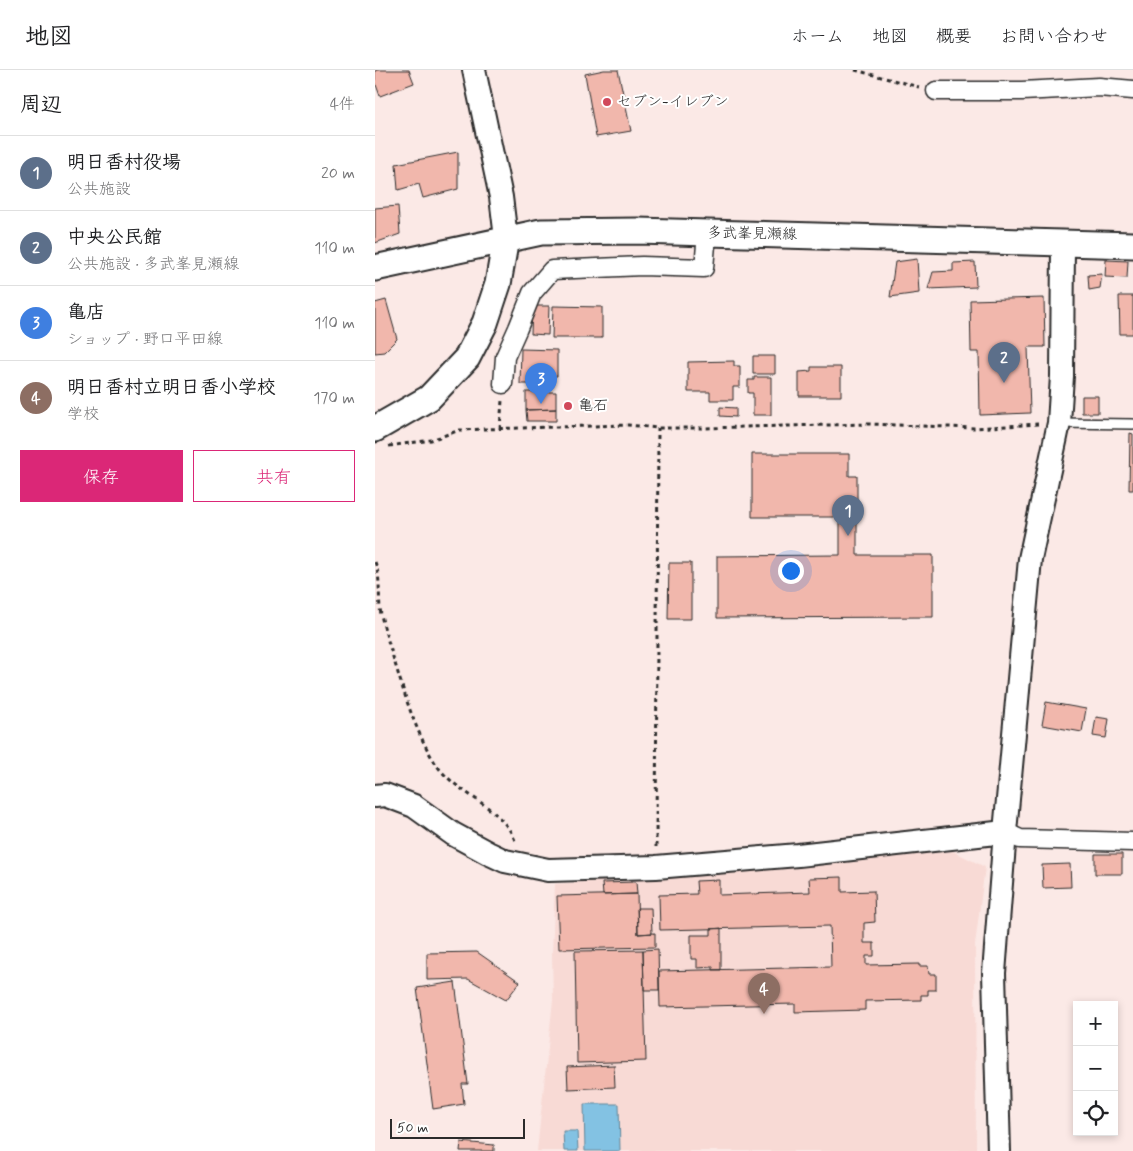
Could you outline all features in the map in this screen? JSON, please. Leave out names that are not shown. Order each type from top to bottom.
[{"type":"main road","name":"多武峯見瀬線","points":[[375,268],[506,238],[541,232],[707,233],[1133,245]]},
{"type":"main road","points":[[380,438],[429,398],[467,358],[485,323],[498,284],[506,238]]},
{"type":"street","points":[[474,70],[501,197],[506,238]]},
{"type":"street","points":[[936,91],[1022,91],[1099,87],[1133,90]]},
{"type":"street","points":[[503,384],[505,357],[532,293],[552,270],[642,266],[704,268],[707,233]]},
{"type":"street","points":[[999,1151],[994,973],[1030,559],[1059,423],[1062,376],[1063,244]]},
{"type":"street","points":[[375,796],[385,795],[414,806],[453,834],[505,861],[548,870],[656,867],[799,855],[1005,832],[1020,839],[1133,842]]},
{"type":"lane","points":[[1059,423],[1133,424]]},
{"type":"path","points":[[855,70],[936,91]]},
{"type":"path","points":[[500,429],[503,384]]},
{"type":"path","points":[[380,438],[431,440],[460,430],[628,425],[658,428],[869,424],[975,428],[1059,423]]},
{"type":"path","points":[[656,867],[658,428]]},
{"type":"path","points":[[375,562],[379,574],[382,617],[417,732],[441,772],[450,782],[483,803],[507,827],[515,839],[524,866]]},
{"type":"shaded area","points":[[953,851],[985,867],[975,945],[976,1151],[537,1151],[553,1000],[552,954],[555,884],[794,867]]},
{"type":"water","points":[[584,1104],[619,1104],[620,1151],[585,1151]]},
{"type":"water","points":[[563,1131],[577,1131],[578,1151],[564,1151]]},
{"type":"building","points":[[409,70],[414,83],[380,96],[375,82],[375,71]]},
{"type":"building","name":"セブン-イレブン","points":[[604,70],[618,70],[631,131],[596,137],[585,74]]},
{"type":"building","points":[[458,152],[458,189],[423,198],[419,184],[398,190],[396,164]]},
{"type":"building","points":[[398,206],[400,234],[375,243],[375,208]]},
{"type":"building","points":[[917,259],[919,293],[890,297],[895,262]]},
{"type":"building","points":[[1106,260],[1128,261],[1127,278],[1105,277]]},
{"type":"building","points":[[975,262],[976,287],[928,289],[933,272],[953,271],[953,263]]},
{"type":"building","points":[[1102,274],[1100,288],[1089,290],[1088,275]]},
{"type":"building","points":[[1119,296],[1133,296],[1133,334],[1120,334]]},
{"type":"building","points":[[1044,298],[1045,347],[1028,347],[1030,413],[980,415],[979,352],[971,352],[970,300]]},
{"type":"building","points":[[386,300],[397,339],[384,352],[375,353],[375,303]]},
{"type":"building","points":[[532,306],[549,306],[548,335],[531,334]]},
{"type":"building","points":[[553,306],[602,307],[602,338],[552,338]]},
{"type":"building","points":[[521,349],[557,350],[557,376],[543,376],[543,384],[520,384]]},
{"type":"building","points":[[753,356],[775,356],[775,374],[753,374]]},
{"type":"building","points":[[734,361],[734,366],[740,366],[740,387],[733,387],[733,400],[710,400],[710,392],[688,392],[688,362]]},
{"type":"building","points":[[811,367],[841,367],[841,396],[799,396],[799,372],[811,371]]},
{"type":"building","points":[[754,377],[771,377],[771,415],[753,415],[753,393],[748,393],[748,380],[754,380]]},
{"type":"building","points":[[526,392],[556,392],[556,409],[526,410]]},
{"type":"building","points":[[1082,396],[1098,396],[1098,413],[1082,413]]},
{"type":"building","points":[[720,407],[736,408],[736,417],[720,416]]},
{"type":"building","points":[[556,409],[556,421],[527,421],[526,410]]},
{"type":"building","points":[[1130,433],[1133,434],[1133,490],[1129,490]]},
{"type":"building","points":[[752,454],[849,454],[849,476],[857,476],[857,555],[933,555],[933,617],[717,618],[717,556],[840,555],[840,517],[752,517]]},
{"type":"building","points":[[669,563],[691,563],[691,619],[668,619]]},
{"type":"building","points":[[1046,702],[1086,709],[1082,732],[1042,725]]},
{"type":"building","points":[[1096,717],[1109,719],[1106,738],[1093,736]]},
{"type":"building","points":[[1095,854],[1122,854],[1122,874],[1095,874]]},
{"type":"building","points":[[1070,864],[1071,887],[1043,888],[1042,865]]},
{"type":"building","points":[[842,877],[842,892],[874,891],[875,922],[864,923],[864,943],[874,943],[874,956],[866,956],[866,965],[919,964],[919,966],[928,966],[929,974],[936,974],[936,990],[928,990],[928,995],[921,995],[921,1000],[865,1001],[865,1010],[795,1012],[795,1004],[660,1007],[659,971],[831,967],[830,926],[660,930],[659,895],[697,894],[696,881],[719,880],[719,895],[810,892],[809,878]]},
{"type":"building","points":[[636,882],[637,894],[603,895],[602,883]]},
{"type":"building","points":[[637,894],[638,934],[655,933],[655,947],[559,949],[557,896]]},
{"type":"building","points":[[637,908],[651,908],[652,933],[638,934]]},
{"type":"building","points":[[721,928],[721,970],[713,970],[713,967],[697,968],[697,959],[691,959],[691,935],[711,935],[711,929]]},
{"type":"building","points":[[658,949],[659,990],[644,990],[643,950]]},
{"type":"building","points":[[643,950],[646,1061],[577,1063],[575,951]]},
{"type":"building","points":[[477,952],[520,982],[506,1000],[468,979],[427,980],[427,953]]},
{"type":"building","points":[[455,982],[468,1084],[462,1084],[464,1104],[433,1109],[417,988]]},
{"type":"building","points":[[614,1065],[615,1087],[568,1089],[567,1067]]},
{"type":"building","points":[[461,1142],[494,1145],[494,1151],[460,1151]]},
{"type":"place","name":"セブン-イレブン","points":[[607,102]]},
{"type":"place","name":"中央公民館","points":[[1004,383]]},
{"type":"place","name":"亀店","points":[[541,404]]},
{"type":"place","name":"亀石","points":[[568,406]]},
{"type":"place","name":"明日香村役場","points":[[848,536]]},
{"type":"place","name":"明日香村立明日香小学校","points":[[764,1014]]}]
